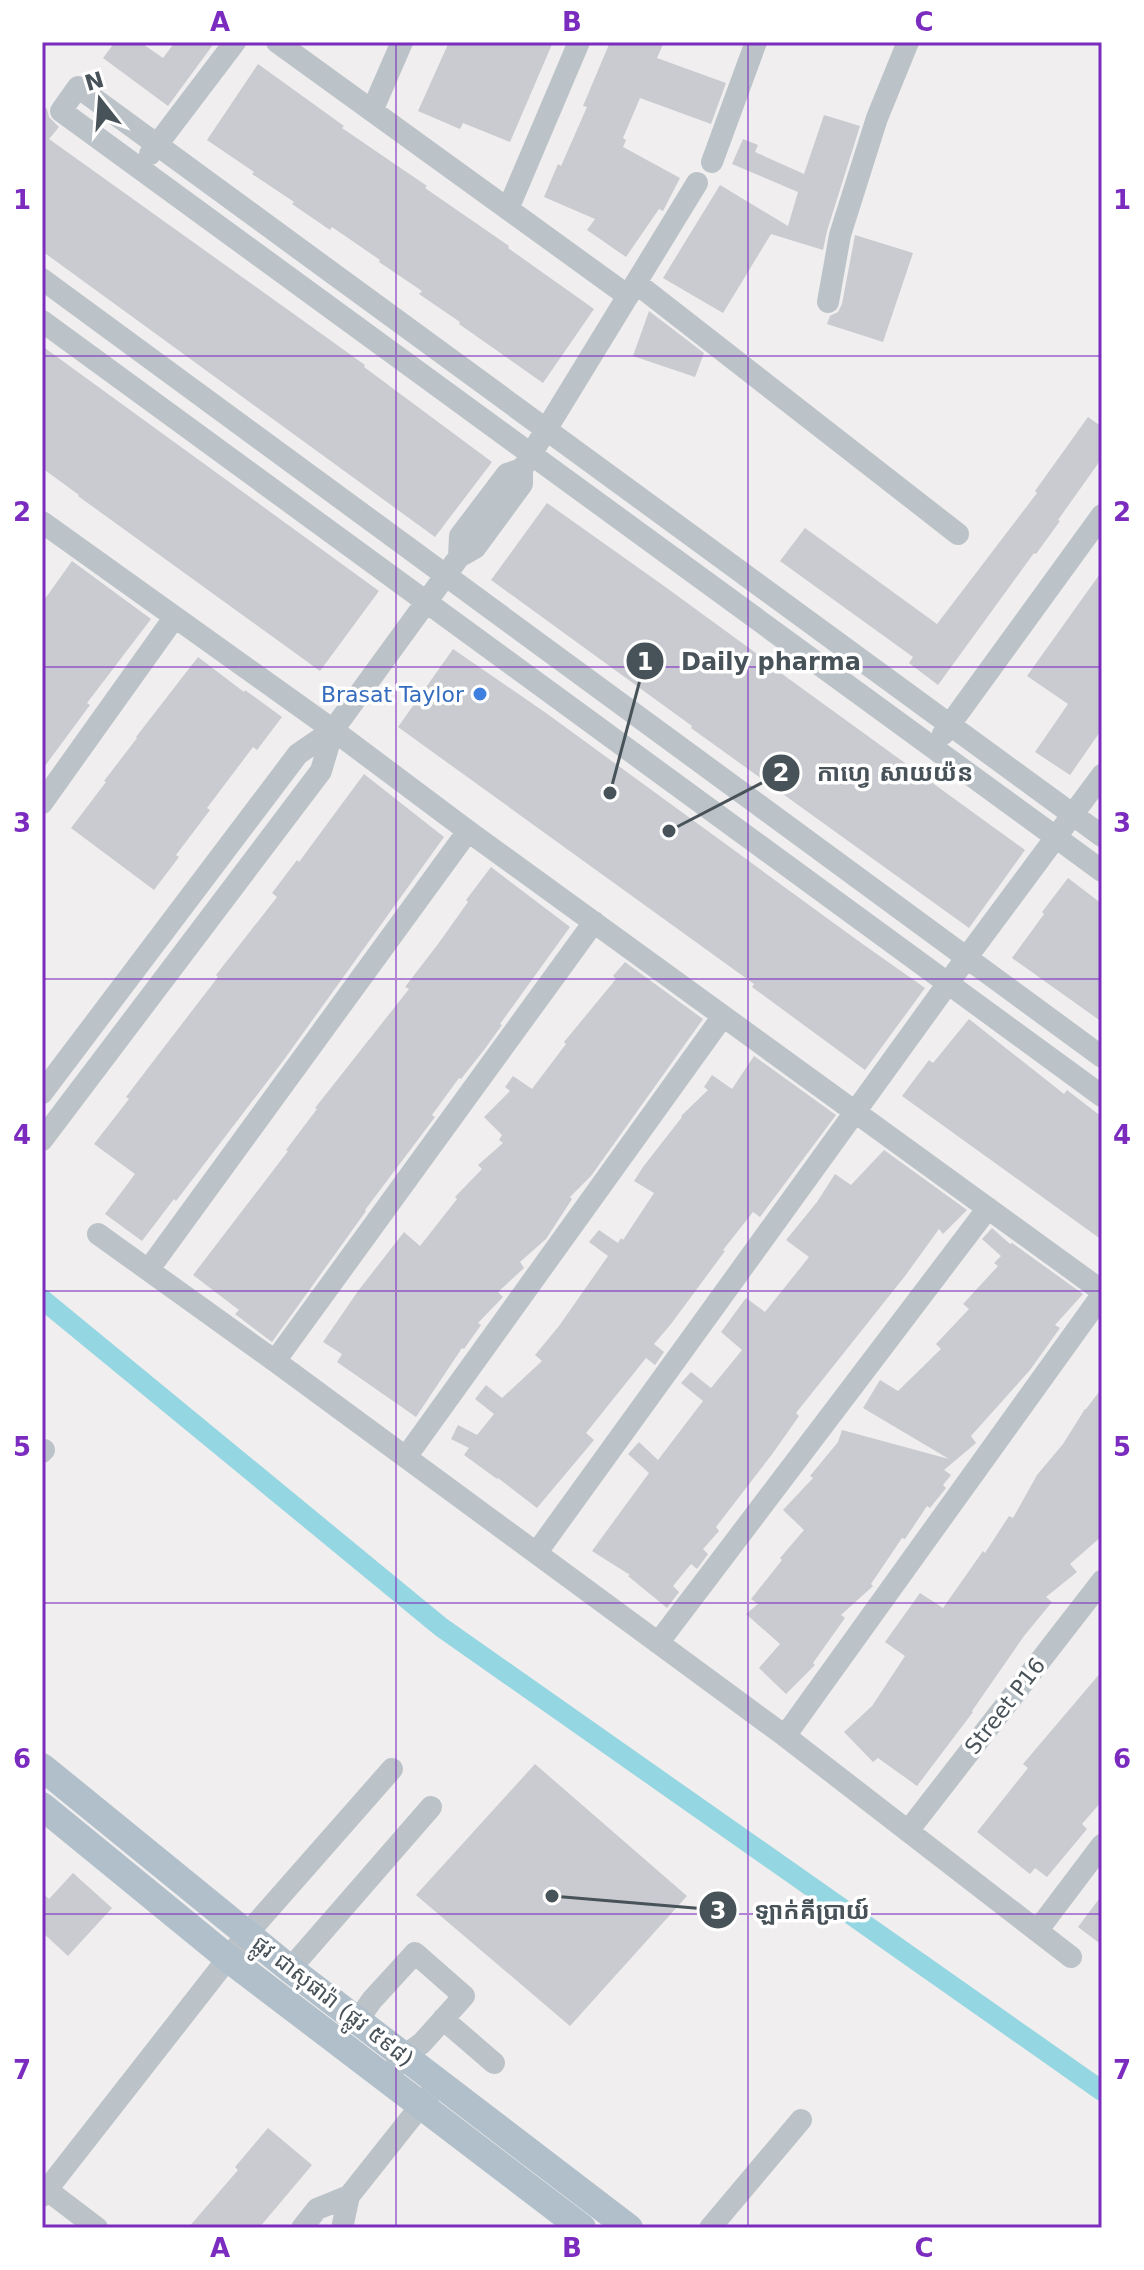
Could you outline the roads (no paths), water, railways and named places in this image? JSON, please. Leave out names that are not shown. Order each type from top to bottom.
[{"type":"main road","name":"ផ្លូវ ជាសុផារ៉ា (ផ្លូវ ៥៩៨)","points":[[42,1767],[290,1969],[629,2228]]},
{"type":"main road","name":"ផ្លូវ ជាសុផារ៉ា (ផ្លូវ ៥៩៨)","points":[[42,1806],[229,1959],[582,2228]]},
{"type":"street","points":[[139,168],[235,42]]},
{"type":"street","points":[[277,42],[508,209],[632,290],[958,534]]},
{"type":"street","points":[[372,111],[402,42]]},
{"type":"street","points":[[508,209],[579,42]]},
{"type":"street","points":[[712,162],[756,42]]},
{"type":"street","points":[[828,302],[840,235],[877,118],[908,42]]},
{"type":"street","points":[[1102,836],[78,87],[61,111],[337,312],[526,462],[731,601],[1102,871]]},
{"type":"street","points":[[73,1100],[45,1088],[298,754],[333,730],[452,566],[475,548],[522,484],[526,462],[697,183]]},
{"type":"street","points":[[42,279],[348,504],[452,566],[532,638],[1102,1057]]},
{"type":"street","points":[[337,312],[355,289]]},
{"type":"street","points":[[42,321],[1102,1096]]},
{"type":"street","points":[[150,401],[170,373]]},
{"type":"street","points":[[329,531],[348,504]]},
{"type":"street","points":[[933,748],[1102,515]]},
{"type":"street","points":[[44,527],[333,730],[1102,1293],[785,1736]]},
{"type":"street","points":[[731,601],[750,578]]},
{"type":"street","points":[[42,803],[174,618]]},
{"type":"street","points":[[511,665],[532,638]]},
{"type":"street","points":[[42,1140],[321,771],[333,730]]},
{"type":"street","points":[[678,787],[698,760]]},
{"type":"street","points":[[537,1552],[1102,775]]},
{"type":"street","points":[[149,1269],[468,831]]},
{"type":"street","points":[[855,916],[875,890]]},
{"type":"street","points":[[275,1361],[594,922]]},
{"type":"street","points":[[132,974],[155,990]]},
{"type":"street","points":[[406,1457],[723,1016]]},
{"type":"street","points":[[1030,1044],[1050,1018]]},
{"type":"street","points":[[658,1643],[988,1208]]},
{"type":"street","points":[[98,1234],[785,1736],[1071,1957]]},
{"type":"street","name":"Street P16","points":[[908,1831],[1102,1581]]},
{"type":"street","points":[[97,2228],[44,2193],[247,1934],[392,1769]]},
{"type":"street","points":[[290,1969],[431,1807]]},
{"type":"street","points":[[1037,1931],[1102,1845]]},
{"type":"street","points":[[358,2020],[415,1953],[464,1996],[422,2043],[404,2056],[387,2079]]},
{"type":"street","points":[[443,2019],[494,2063]]},
{"type":"street","points":[[342,2228],[349,2196],[440,2082]]},
{"type":"street","points":[[710,2228],[801,2120]]},
{"type":"street","points":[[302,2228],[317,2209],[349,2196]]},
{"type":"waterway","points":[[42,1299],[441,1627],[1102,2091]]},
{"type":"place","name":"Brasat Taylor","points":[[480,694]]},
{"type":"place","name":"Daily pharma","points":[[610,793]]},
{"type":"place","name":"កាហ្វេ សាយយ៉ន","points":[[669,831]]},
{"type":"place","name":"ឡាក់គីប្រាយ៍","points":[[552,1896]]}]
